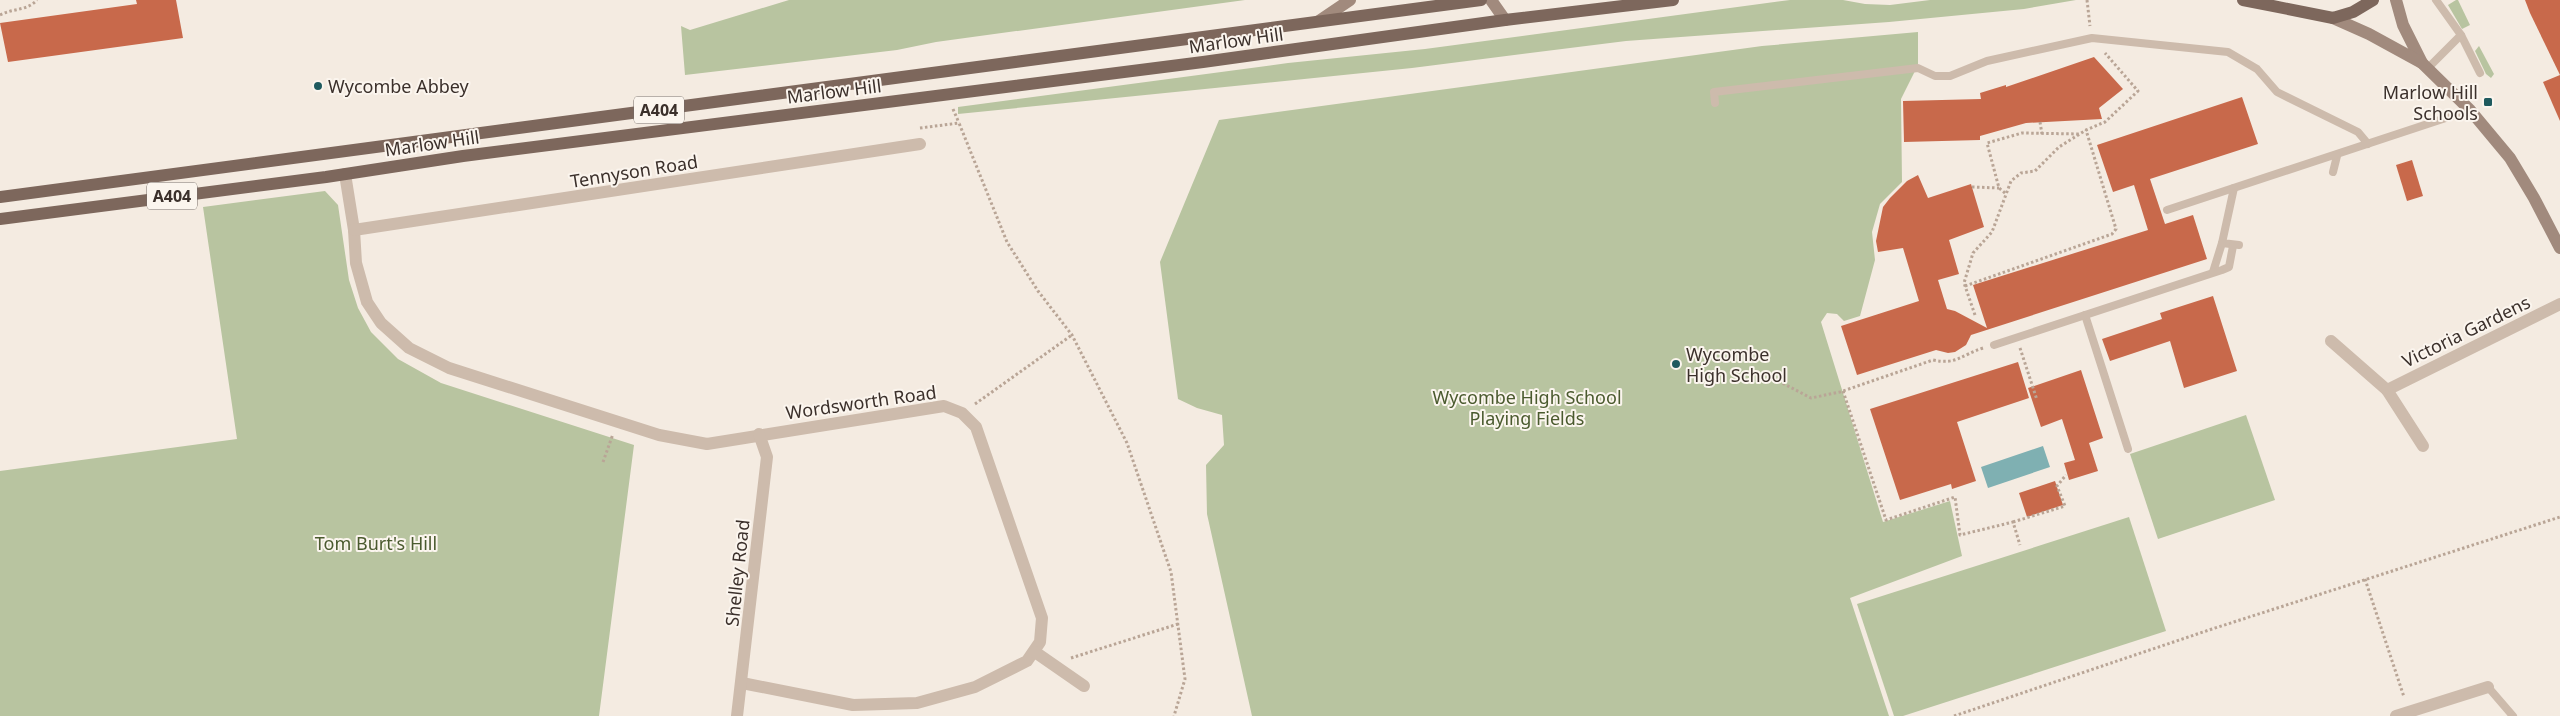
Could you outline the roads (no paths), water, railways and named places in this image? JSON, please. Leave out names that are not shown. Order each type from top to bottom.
[{"type":"main road","name":"Marlow Hill","points":[[0,197],[1481,0]]},
{"type":"main road","name":"Marlow Hill","points":[[0,219],[345,174],[463,156],[1203,62],[1505,20],[1673,0]]},
{"type":"main road","points":[[2243,0],[2333,18],[2353,12],[2372,0]]},
{"type":"street","points":[[1318,21],[1350,0]]},
{"type":"street","points":[[1491,0],[1505,20]]},
{"type":"street","points":[[2396,0],[2403,25],[2425,66]]},
{"type":"street","points":[[2333,18],[2369,34],[2425,66],[2470,110],[2510,158],[2534,198],[2560,248]]},
{"type":"street","name":"Tennyson Road","points":[[354,230],[920,144]]},
{"type":"street","name":"Wordsworth Road","points":[[345,174],[354,230],[356,263],[367,302],[381,323],[409,348],[449,368],[659,436],[707,444],[759,434],[944,406],[962,413],[976,427],[983,440],[1042,618],[1040,642],[1035,652]]},
{"type":"street","name":"Victoria Gardens","points":[[2387,390],[2560,304]]},
{"type":"street","points":[[2331,341],[2387,390],[2423,446]]},
{"type":"street","name":"Shelley Road","points":[[737,716],[767,457],[759,434]]},
{"type":"street","points":[[742,683],[853,705],[917,703],[975,686],[1027,662],[1035,652],[1084,686]]},
{"type":"street","points":[[2396,716],[2488,687]]},
{"type":"lane","points":[[2436,0],[2461,36],[2480,73]]},
{"type":"lane","points":[[2425,66],[2461,36]]},
{"type":"lane","points":[[1715,103],[1714,92],[1918,68],[1935,76],[1950,76],[1987,61],[2092,38],[2228,52],[2257,69],[2277,92],[2358,132],[2368,144]]},
{"type":"lane","points":[[2167,210],[2337,156],[2470,110]]},
{"type":"lane","points":[[2333,172],[2337,156]]},
{"type":"lane","points":[[2213,272],[2222,244],[2234,188]]},
{"type":"lane","points":[[1994,345],[2229,267],[2236,246],[2222,244]]},
{"type":"lane","points":[[2085,315],[2128,449]]},
{"type":"lane","points":[[2488,687],[2514,716]]},
{"type":"water","points":[[2043,446],[2050,467],[1988,488],[1981,467]]},
{"type":"place","name":"Wycombe Abbey","points":[[318,86]]},
{"type":"place","name":"Marlow Hill Schools","points":[[2488,102]]},
{"type":"place","name":"Wycombe High School","points":[[1676,364]]},
{"type":"park label","name":"Wycombe High School Playing Fields","points":[[1527,407]]},
{"type":"park label","name":"Tom Burt's Hill","points":[[376,543]]}]
